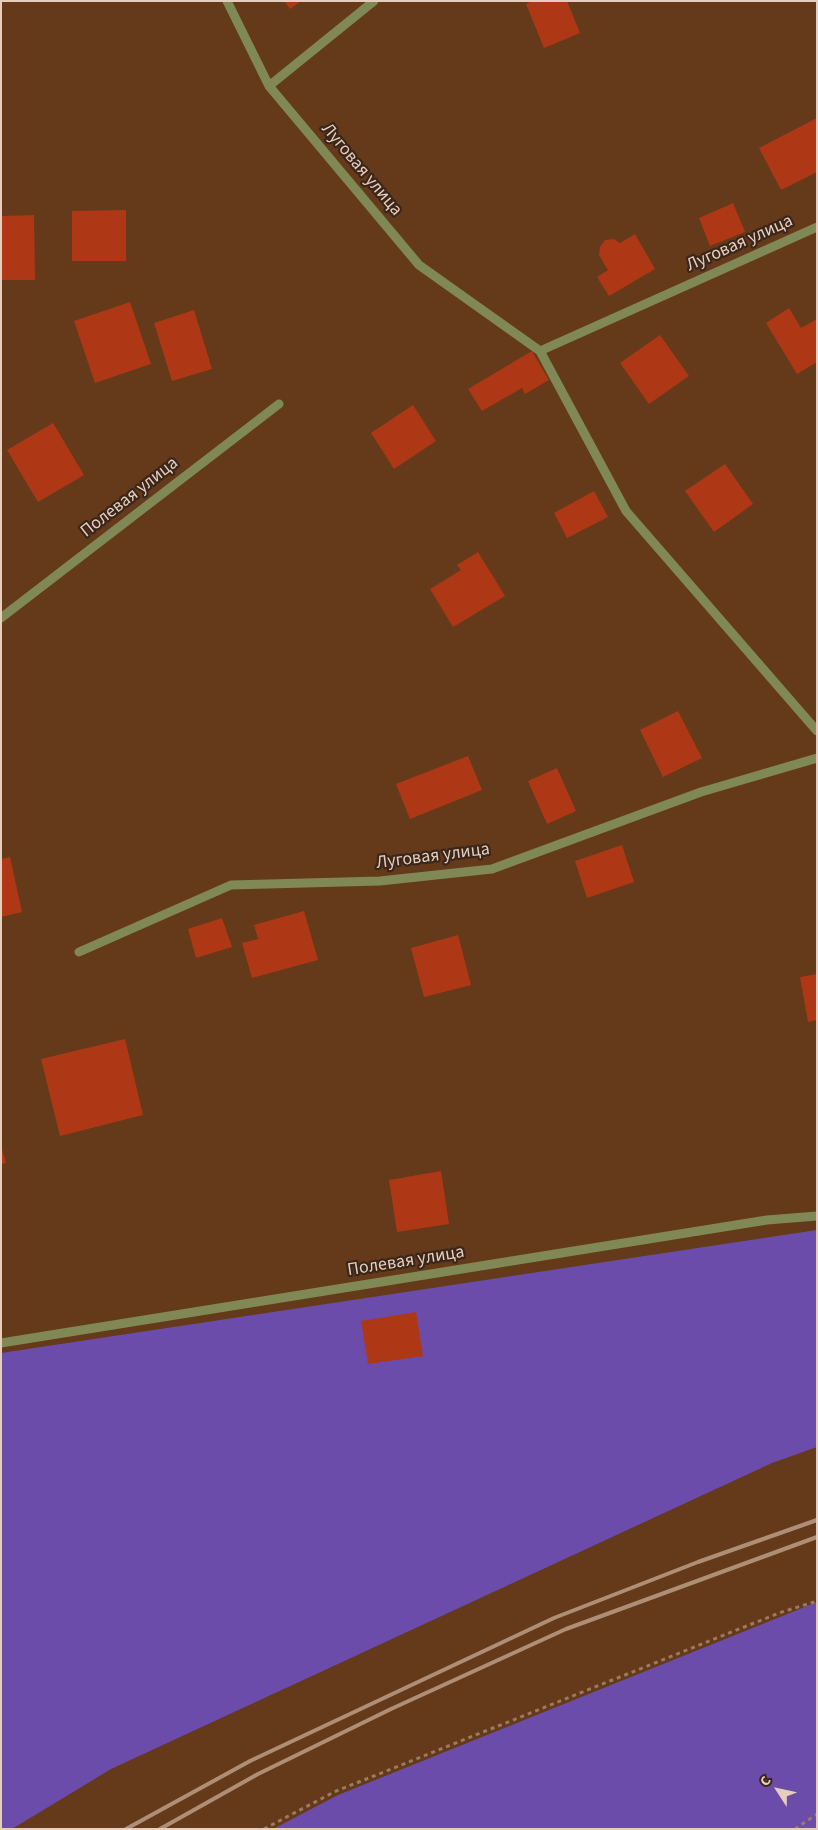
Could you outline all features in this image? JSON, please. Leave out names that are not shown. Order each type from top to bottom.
[{"type":"street","name":"Луговая улица","points":[[227,1],[269,86],[419,265],[540,351],[626,511],[817,731]]},
{"type":"street","points":[[269,86],[374,1]]},
{"type":"street","name":"Луговая улица","points":[[540,351],[817,227]]},
{"type":"street","name":"Полевая улица","points":[[1,618],[279,404]]},
{"type":"street","name":"Луговая улица","points":[[79,952],[231,885],[380,881],[492,869],[701,792],[817,758]]},
{"type":"street","name":"Полевая улица","points":[[1,1343],[757,1222],[817,1216]]},
{"type":"path","points":[[264,1829],[334,1792],[780,1613],[817,1601]]},
{"type":"path","points":[[795,1829],[817,1814]]},
{"type":"shaded area","points":[[817,1230],[817,1447],[772,1463],[111,1769],[12,1829],[1,1829],[1,1353]]},
{"type":"shaded area","points":[[817,1602],[817,1829],[273,1829],[338,1795]]},
{"type":"building","points":[[284,1],[301,1],[290,9]]},
{"type":"building","points":[[532,1],[567,1],[580,33],[544,48],[526,4]]},
{"type":"building","points":[[817,118],[817,172],[781,190],[759,148]]},
{"type":"building","points":[[733,203],[745,232],[710,246],[699,218]]},
{"type":"building","points":[[126,210],[126,261],[72,261],[72,211]]},
{"type":"building","points":[[34,215],[35,280],[1,280],[1,216]]},
{"type":"building","points":[[635,234],[655,269],[609,296],[597,277],[608,270],[599,255],[600,247],[605,240],[614,239],[620,243]]},
{"type":"building","points":[[130,302],[151,364],[95,383],[74,321]]},
{"type":"building","points":[[789,308],[801,328],[817,319],[817,362],[797,374],[766,323]]},
{"type":"building","points":[[194,310],[212,369],[172,381],[154,323]]},
{"type":"building","points":[[660,335],[689,376],[649,404],[620,363]]},
{"type":"building","points":[[532,351],[549,380],[525,394],[522,388],[482,411],[468,389]]},
{"type":"building","points":[[413,405],[436,441],[394,469],[371,433]]},
{"type":"building","points":[[53,423],[84,475],[38,502],[7,450]]},
{"type":"building","points":[[725,464],[753,504],[714,532],[685,491]]},
{"type":"building","points":[[594,491],[608,517],[567,538],[554,513]]},
{"type":"building","points":[[478,552],[505,596],[453,627],[430,589],[461,570],[457,565]]},
{"type":"building","points":[[678,711],[702,758],[663,777],[640,730]]},
{"type":"building","points":[[468,756],[482,790],[410,819],[396,784]]},
{"type":"building","points":[[557,768],[576,811],[547,824],[528,781]]},
{"type":"building","points":[[622,845],[634,882],[587,898],[575,861]]},
{"type":"building","points":[[10,857],[22,912],[1,917],[1,859]]},
{"type":"building","points":[[304,911],[318,960],[252,978],[242,943],[258,939],[254,925]]},
{"type":"building","points":[[222,918],[232,947],[196,958],[188,929]]},
{"type":"building","points":[[458,935],[471,985],[424,997],[411,948]]},
{"type":"building","points":[[817,974],[817,1020],[808,1022],[800,977]]},
{"type":"building","points":[[125,1039],[143,1115],[60,1136],[41,1059]]},
{"type":"building","points":[[1,1146],[6,1163],[1,1164]]},
{"type":"building","points":[[441,1171],[449,1224],[397,1232],[389,1180]]},
{"type":"building","points":[[416,1312],[423,1356],[368,1364],[361,1321]]},
{"type":"railway","points":[[126,1829],[250,1761],[554,1618],[698,1562],[817,1520]]},
{"type":"railway","points":[[160,1829],[258,1774],[391,1709],[566,1629],[817,1537]]}]
